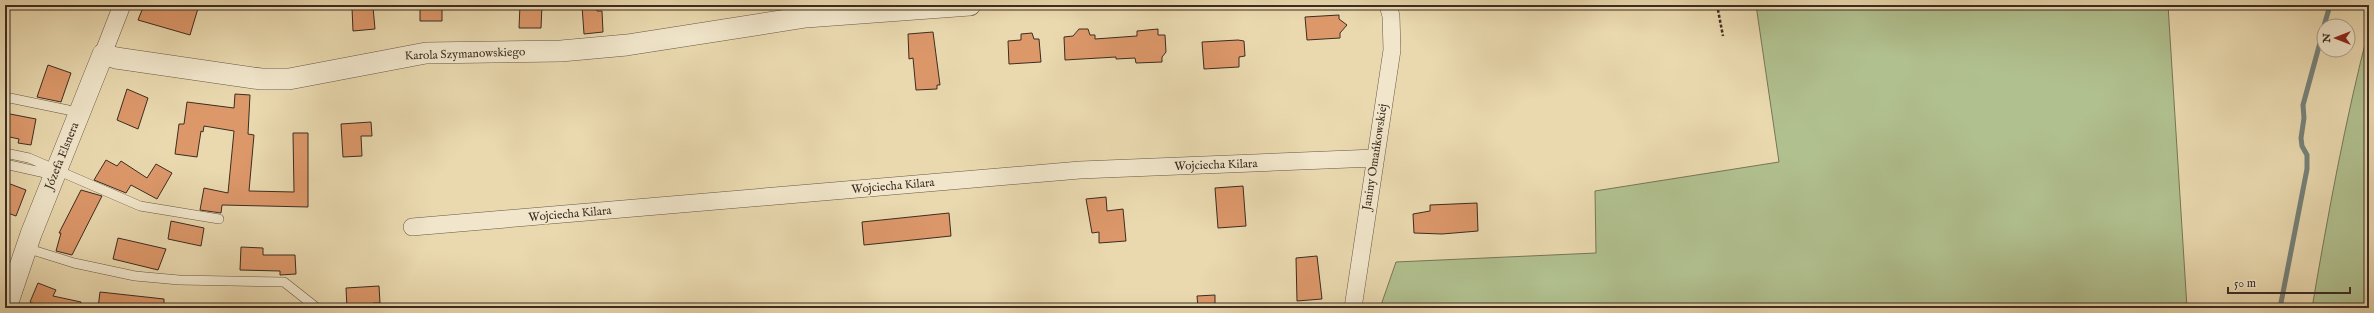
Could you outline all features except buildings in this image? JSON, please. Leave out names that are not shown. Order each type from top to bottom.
[{"type":"street","name":"Józefa Elsnera","points":[[6,308],[26,248],[55,172],[122,5]]},
{"type":"street","name":"Karola Szymanowskiego","points":[[103,54],[116,58],[261,79],[289,80],[426,53],[562,52],[627,45],[805,11],[970,5]]},
{"type":"street","name":"Janiny Omańkowskiej","points":[[1353,308],[1392,50],[1391,16],[1388,5]]},
{"type":"street","name":"Wojciecha Kilara","points":[[412,227],[1080,170],[1375,158]]},
{"type":"lane","points":[[5,97],[68,110],[79,114]]},
{"type":"lane","points":[[5,153],[29,158],[55,172],[140,206],[219,219]]},
{"type":"lane","points":[[5,164],[55,172]]},
{"type":"lane","points":[[26,248],[74,263],[135,276],[178,280],[284,282],[317,308]]},
{"type":"path","points":[[1717,5],[1723,36]]},
{"type":"green space","points":[[1756,5],[2168,5],[2187,308],[1380,308],[1396,262],[1596,253],[1595,191],[1779,162]]},
{"type":"green space","points":[[2369,28],[2369,308],[2312,308],[2324,238],[2352,98]]},
{"type":"waterway","points":[[2326,18],[2330,5]]},
{"type":"waterway","points":[[2280,308],[2307,169],[2307,155],[2302,146],[2301,138],[2304,118],[2303,105],[2316,57]]}]
